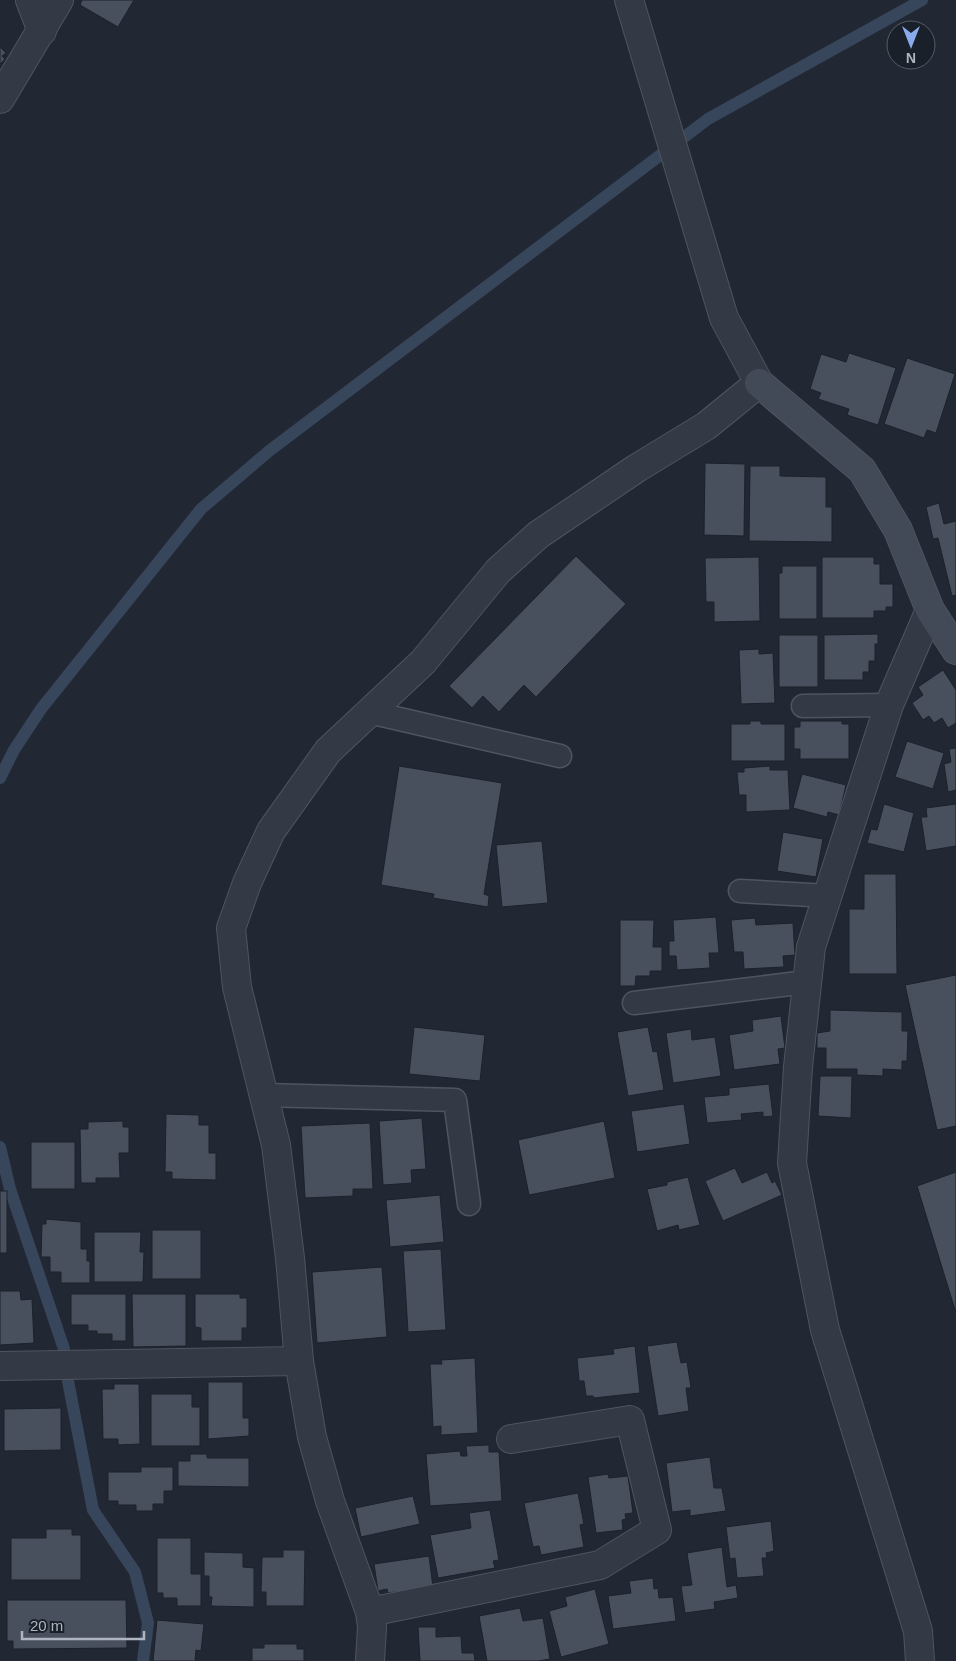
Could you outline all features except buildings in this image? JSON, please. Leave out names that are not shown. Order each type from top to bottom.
[{"type":"street","points":[[30,0],[42,31]]},
{"type":"street","points":[[0,100],[59,0]]},
{"type":"street","points":[[629,0],[724,318],[759,383],[862,470],[898,530],[930,610],[956,650]]},
{"type":"street","points":[[370,1661],[372,1628],[370,1612],[330,1501],[312,1437],[299,1361],[290,1258],[276,1145],[237,987],[232,928],[247,883],[270,831],[328,751],[423,662],[498,571],[538,535],[636,468],[706,426],[759,383]]},
{"type":"street","points":[[920,1661],[918,1631],[824,1330],[792,1163],[798,1067],[811,947],[889,705],[930,610]]},
{"type":"street","points":[[0,1366],[299,1361]]},
{"type":"street","points":[[370,1612],[600,1565],[657,1530],[630,1420],[511,1439]]},
{"type":"lane","points":[[803,706],[889,705]]},
{"type":"lane","points":[[369,712],[560,756]]},
{"type":"lane","points":[[740,891],[828,896]]},
{"type":"lane","points":[[634,1003],[807,982]]},
{"type":"lane","points":[[264,1095],[455,1100],[469,1204]]},
{"type":"waterway","points":[[0,778],[14,750],[41,709],[201,509],[269,451],[708,119],[922,0]]},
{"type":"waterway","points":[[0,1147],[10,1189],[64,1349]]},
{"type":"waterway","points":[[68,1381],[93,1510],[135,1572],[148,1623],[143,1661]]}]
